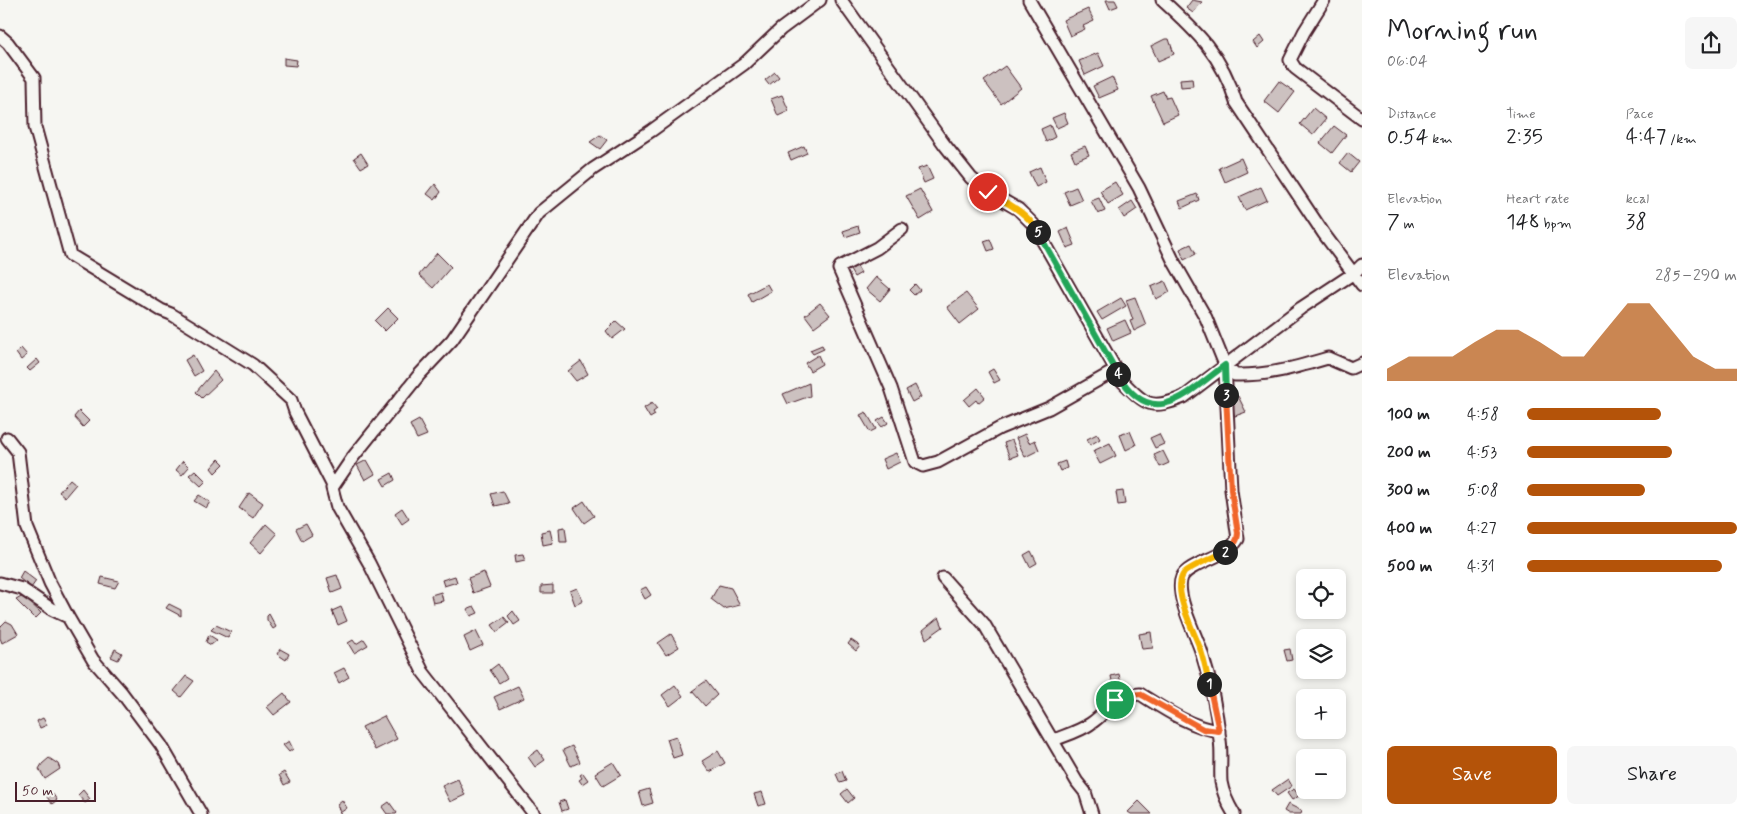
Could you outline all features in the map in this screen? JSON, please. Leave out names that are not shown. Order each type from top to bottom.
[{"type":"street","points":[[333,486],[353,457],[419,375],[452,340],[539,213],[593,169],[652,131],[744,64],[781,29],[820,0]]},
{"type":"street","points":[[841,0],[944,144],[971,178],[988,192],[1018,209],[1033,224],[1123,382],[1143,402],[1163,405],[1184,397],[1301,308],[1358,269]]},
{"type":"street","points":[[1029,0],[1139,188],[1174,262],[1206,318],[1225,365],[1231,490],[1238,539],[1226,551],[1185,572],[1181,579],[1182,597],[1189,624],[1202,653],[1219,731],[1222,759],[1221,781],[1225,799],[1234,814]]},
{"type":"street","points":[[1162,0],[1213,51],[1230,80],[1236,102],[1324,234],[1358,269],[1362,285]]},
{"type":"street","points":[[1324,0],[1304,32],[1290,60],[1295,68],[1362,119]]},
{"type":"street","points":[[0,36],[8,43],[34,78],[35,127],[70,255],[161,310],[171,314],[252,365],[292,400],[295,412],[333,486],[337,507],[369,563],[423,672],[534,814]]},
{"type":"street","points":[[902,230],[877,248],[839,269],[891,388],[915,462],[923,466],[938,462],[1000,428],[1049,408],[1116,370]]},
{"type":"street","points":[[1225,365],[1235,374],[1249,375],[1282,372],[1328,358],[1351,368],[1362,363]]},
{"type":"street","points":[[7,438],[18,452],[27,527],[40,561],[68,617],[93,660],[161,745],[201,814]]},
{"type":"street","points":[[943,578],[984,624],[1077,782],[1085,792],[1092,814]]},
{"type":"street","points":[[0,583],[22,589],[53,610],[68,617]]},
{"type":"street","points":[[1054,740],[1088,725],[1105,714],[1118,698],[1140,694],[1203,729],[1219,731]]},
{"type":"building","points":[[1106,0],[1115,0],[1118,6],[1110,9]]},
{"type":"building","points":[[1192,0],[1202,2],[1193,13],[1186,8]]},
{"type":"building","points":[[1088,9],[1094,21],[1083,26],[1085,29],[1070,36],[1063,20]]},
{"type":"building","points":[[1260,36],[1264,42],[1257,48],[1253,42]]},
{"type":"building","points":[[1169,39],[1174,54],[1158,61],[1151,46]]},
{"type":"building","points":[[1098,53],[1104,66],[1085,75],[1079,61]]},
{"type":"building","points":[[284,58],[297,60],[296,66],[284,65]]},
{"type":"building","points":[[1005,66],[1021,88],[1001,104],[984,81]]},
{"type":"building","points":[[775,72],[779,77],[769,85],[765,80]]},
{"type":"building","points":[[1112,77],[1118,90],[1099,98],[1093,86]]},
{"type":"building","points":[[1192,78],[1193,86],[1181,87],[1180,79]]},
{"type":"building","points":[[1279,81],[1295,92],[1279,113],[1264,101]]},
{"type":"building","points":[[1163,91],[1166,98],[1170,97],[1178,115],[1163,122],[1151,96]]},
{"type":"building","points":[[782,95],[789,111],[778,116],[771,99]]},
{"type":"building","points":[[1313,108],[1326,119],[1313,135],[1300,124]]},
{"type":"building","points":[[1064,113],[1068,123],[1057,128],[1052,118]]},
{"type":"building","points":[[1050,125],[1055,137],[1046,142],[1041,129]]},
{"type":"building","points":[[1334,126],[1346,135],[1332,153],[1320,143]]},
{"type":"building","points":[[600,135],[607,140],[600,149],[590,142]]},
{"type":"building","points":[[804,146],[807,153],[791,160],[788,153]]},
{"type":"building","points":[[1085,146],[1089,155],[1075,161],[1071,152]]},
{"type":"building","points":[[361,153],[368,164],[361,168],[354,158]]},
{"type":"building","points":[[1348,153],[1359,162],[1351,172],[1340,163]]},
{"type":"building","points":[[1241,158],[1247,172],[1225,182],[1219,168]]},
{"type":"building","points":[[927,166],[933,179],[924,183],[918,169]]},
{"type":"building","points":[[1040,167],[1046,182],[1036,187],[1029,172]]},
{"type":"building","points":[[1115,182],[1123,195],[1108,204],[1100,191]]},
{"type":"building","points":[[435,184],[441,192],[435,200],[427,194]]},
{"type":"building","points":[[1076,187],[1082,200],[1070,205],[1064,192]]},
{"type":"building","points":[[1261,187],[1267,200],[1245,210],[1239,197]]},
{"type":"building","points":[[920,189],[933,212],[920,220],[906,196]]},
{"type":"building","points":[[1197,194],[1199,200],[1182,208],[1179,201]]},
{"type":"building","points":[[1099,198],[1105,211],[1098,214],[1091,201]]},
{"type":"building","points":[[1132,201],[1137,209],[1124,218],[1119,210]]},
{"type":"building","points":[[858,226],[860,232],[845,237],[843,231]]},
{"type":"building","points":[[1068,228],[1075,245],[1067,248],[1060,232]]},
{"type":"building","points":[[990,239],[994,249],[988,251],[984,241]]},
{"type":"building","points":[[1191,244],[1196,254],[1184,260],[1180,249]]},
{"type":"building","points":[[437,253],[451,267],[433,288],[419,275]]},
{"type":"building","points":[[857,266],[861,273],[854,277],[850,270]]},
{"type":"building","points":[[876,277],[890,289],[880,301],[866,289]]},
{"type":"building","points":[[1165,281],[1170,292],[1156,299],[1151,287]]},
{"type":"building","points":[[767,284],[771,291],[752,302],[748,294]]},
{"type":"building","points":[[915,284],[920,290],[914,295],[909,290]]},
{"type":"building","points":[[966,293],[979,309],[960,324],[947,307]]},
{"type":"building","points":[[1135,297],[1146,325],[1134,331],[1130,321],[1133,320],[1126,300]]},
{"type":"building","points":[[1121,298],[1126,306],[1102,320],[1097,312]]},
{"type":"building","points":[[820,303],[830,315],[814,327],[805,315]]},
{"type":"building","points":[[388,308],[398,318],[385,331],[375,321]]},
{"type":"building","points":[[1125,320],[1131,333],[1113,341],[1107,328]]},
{"type":"building","points":[[616,321],[625,329],[612,339],[606,331]]},
{"type":"building","points":[[822,345],[824,349],[813,354],[810,350]]},
{"type":"building","points":[[21,348],[27,355],[21,360],[16,353]]},
{"type":"building","points":[[193,355],[202,371],[194,376],[185,360]]},
{"type":"building","points":[[818,355],[822,364],[810,371],[805,363]]},
{"type":"building","points":[[37,359],[40,363],[30,371],[27,368]]},
{"type":"building","points":[[581,361],[588,374],[576,381],[568,371]]},
{"type":"building","points":[[993,369],[1000,380],[994,383],[988,372]]},
{"type":"building","points":[[214,371],[221,380],[202,398],[196,392]]},
{"type":"building","points":[[809,383],[810,396],[788,404],[783,394]]},
{"type":"building","points":[[915,385],[921,397],[912,402],[906,390]]},
{"type":"building","points":[[978,388],[985,397],[978,403],[976,400],[969,406],[964,400]]},
{"type":"building","points":[[1238,396],[1246,412],[1235,416],[1228,401]]},
{"type":"building","points":[[652,403],[657,409],[653,412],[655,415],[650,418],[644,408]]},
{"type":"building","points":[[79,411],[89,421],[83,427],[74,417]]},
{"type":"building","points":[[866,412],[876,429],[870,432],[860,415]]},
{"type":"building","points":[[884,417],[888,423],[882,427],[877,421]]},
{"type":"building","points":[[419,420],[427,435],[417,439],[410,425]]},
{"type":"building","points":[[1130,431],[1136,445],[1126,450],[1120,435]]},
{"type":"building","points":[[1025,434],[1029,443],[1035,440],[1039,450],[1025,457],[1016,438]]},
{"type":"building","points":[[1097,434],[1100,439],[1090,445],[1087,439]]},
{"type":"building","points":[[1159,434],[1164,444],[1155,448],[1150,438]]},
{"type":"building","points":[[1012,440],[1018,455],[1010,458],[1004,443]]},
{"type":"building","points":[[1110,443],[1116,456],[1100,464],[1093,451]]},
{"type":"building","points":[[1163,451],[1169,463],[1160,467],[1154,455]]},
{"type":"building","points":[[896,453],[900,462],[886,469],[882,459]]},
{"type":"building","points":[[219,459],[224,464],[215,473],[211,468]]},
{"type":"building","points":[[367,460],[375,474],[365,480],[357,465]]},
{"type":"building","points":[[183,461],[189,467],[182,475],[176,470]]},
{"type":"building","points":[[1065,461],[1067,468],[1060,471],[1057,464]]},
{"type":"building","points":[[195,470],[206,481],[201,486],[189,475]]},
{"type":"building","points":[[392,473],[395,480],[385,486],[381,479]]},
{"type":"building","points":[[70,479],[76,484],[65,497],[59,492]]},
{"type":"building","points":[[503,491],[509,503],[495,506],[491,494]]},
{"type":"building","points":[[1123,491],[1125,504],[1118,505],[1116,492]]},
{"type":"building","points":[[249,493],[263,503],[253,518],[239,508]]},
{"type":"building","points":[[199,495],[210,502],[206,508],[194,501]]},
{"type":"building","points":[[584,501],[594,516],[584,523],[574,508]]},
{"type":"building","points":[[402,508],[409,519],[402,524],[395,513]]},
{"type":"building","points":[[266,524],[277,534],[261,553],[250,543]]},
{"type":"building","points":[[306,524],[312,535],[302,541],[296,529]]},
{"type":"building","points":[[565,527],[567,542],[560,542],[559,528]]},
{"type":"building","points":[[550,530],[553,543],[543,545],[541,532]]},
{"type":"building","points":[[1031,551],[1037,563],[1030,567],[1024,555]]},
{"type":"building","points":[[523,554],[525,560],[516,562],[515,555]]},
{"type":"building","points":[[23,571],[36,581],[31,588],[19,578]]},
{"type":"building","points":[[484,572],[490,587],[473,593],[468,578]]},
{"type":"building","points":[[337,575],[342,589],[332,593],[327,578]]},
{"type":"building","points":[[455,576],[457,582],[444,586],[442,580]]},
{"type":"building","points":[[102,577],[119,581],[115,588],[100,584]]},
{"type":"building","points":[[553,585],[553,593],[541,593],[541,586]]},
{"type":"building","points":[[719,585],[731,588],[740,605],[724,609],[711,599]]},
{"type":"building","points":[[646,587],[651,595],[645,599],[640,590]]},
{"type":"building","points":[[577,588],[583,601],[575,605],[570,591]]},
{"type":"building","points":[[441,592],[443,601],[433,603],[431,595]]},
{"type":"building","points":[[23,596],[41,613],[35,619],[16,600]]},
{"type":"building","points":[[169,604],[181,610],[181,616],[166,608]]},
{"type":"building","points":[[474,606],[478,613],[471,616],[467,609]]},
{"type":"building","points":[[341,607],[347,621],[338,625],[332,611]]},
{"type":"building","points":[[513,611],[520,621],[514,625],[508,616]]},
{"type":"building","points":[[269,614],[276,627],[273,629],[267,620]]},
{"type":"building","points":[[504,617],[509,623],[497,632],[492,625]]},
{"type":"building","points":[[939,617],[943,627],[926,639],[923,630]]},
{"type":"building","points":[[6,621],[12,624],[18,634],[2,643],[0,627]]},
{"type":"building","points":[[216,625],[231,632],[228,638],[211,630]]},
{"type":"building","points":[[476,631],[483,645],[470,651],[464,637]]},
{"type":"building","points":[[1151,632],[1153,648],[1142,649],[1139,634]]},
{"type":"building","points":[[671,634],[679,647],[666,655],[658,643]]},
{"type":"building","points":[[209,635],[217,640],[211,645],[206,642]]},
{"type":"building","points":[[364,639],[368,645],[354,653],[348,643],[353,640],[356,644]]},
{"type":"building","points":[[851,640],[860,646],[856,651],[848,644]]},
{"type":"building","points":[[115,649],[122,653],[118,660],[111,657]]},
{"type":"building","points":[[280,649],[289,654],[286,660],[277,654]]},
{"type":"building","points":[[1290,649],[1292,660],[1287,661],[1284,650]]},
{"type":"building","points":[[498,664],[507,678],[499,683],[490,670]]},
{"type":"building","points":[[344,668],[349,677],[339,683],[334,673]]},
{"type":"building","points":[[1119,674],[1121,684],[1113,686],[1111,676]]},
{"type":"building","points":[[186,676],[194,681],[181,697],[174,691]]},
{"type":"building","points":[[706,681],[717,695],[705,706],[692,691]]},
{"type":"building","points":[[675,685],[683,696],[670,706],[662,695]]},
{"type":"building","points":[[518,686],[524,698],[500,709],[494,697]]},
{"type":"building","points":[[284,693],[291,702],[274,715],[267,707]]},
{"type":"building","points":[[384,716],[397,739],[375,750],[362,727]]},
{"type":"building","points":[[43,718],[47,725],[40,728],[37,721]]},
{"type":"building","points":[[676,736],[682,755],[673,758],[667,739]]},
{"type":"building","points":[[289,741],[293,749],[289,752],[283,745]]},
{"type":"building","points":[[572,746],[580,762],[571,766],[563,750]]},
{"type":"building","points":[[538,750],[545,760],[535,767],[528,757]]},
{"type":"building","points":[[718,751],[725,763],[710,772],[702,761]]},
{"type":"building","points":[[49,758],[58,764],[60,769],[45,779],[39,769]]},
{"type":"building","points":[[613,762],[621,775],[603,786],[595,773]]},
{"type":"building","points":[[842,771],[846,781],[840,783],[836,774]]},
{"type":"building","points":[[284,772],[290,782],[284,785],[279,775]]},
{"type":"building","points":[[583,773],[588,780],[582,784],[579,780],[582,778],[580,775]]},
{"type":"building","points":[[458,779],[465,795],[450,802],[442,786]]},
{"type":"building","points":[[1288,779],[1292,786],[1277,796],[1272,790]]},
{"type":"building","points":[[649,789],[653,803],[643,806],[639,792]]},
{"type":"building","points":[[847,789],[854,798],[848,803],[841,794]]},
{"type":"building","points":[[1294,789],[1296,798],[1292,800],[1287,793]]},
{"type":"building","points":[[83,790],[90,799],[85,803],[78,795]]},
{"type":"building","points":[[762,792],[766,804],[758,806],[754,794]]},
{"type":"building","points":[[52,793],[57,800],[52,804],[47,797]]},
{"type":"building","points":[[342,800],[347,808],[340,813],[337,804]]},
{"type":"building","points":[[565,800],[568,809],[562,811],[559,802]]},
{"type":"building","points":[[1139,801],[1152,814],[1131,814],[1128,812]]},
{"type":"building","points":[[389,802],[396,814],[387,814],[382,807]]},
{"type":"building","points":[[1288,804],[1302,811],[1301,814],[1289,814],[1284,811]]},
{"type":"route","points":[[988,192],[1018,209],[1033,224],[1123,382],[1143,402],[1163,405],[1184,397],[1225,365],[1226,420],[1231,490],[1238,539],[1226,551],[1185,572],[1181,579],[1182,597],[1189,624],[1202,653],[1219,731],[1203,729],[1169,712],[1140,694],[1123,696],[1115,700]]}]
